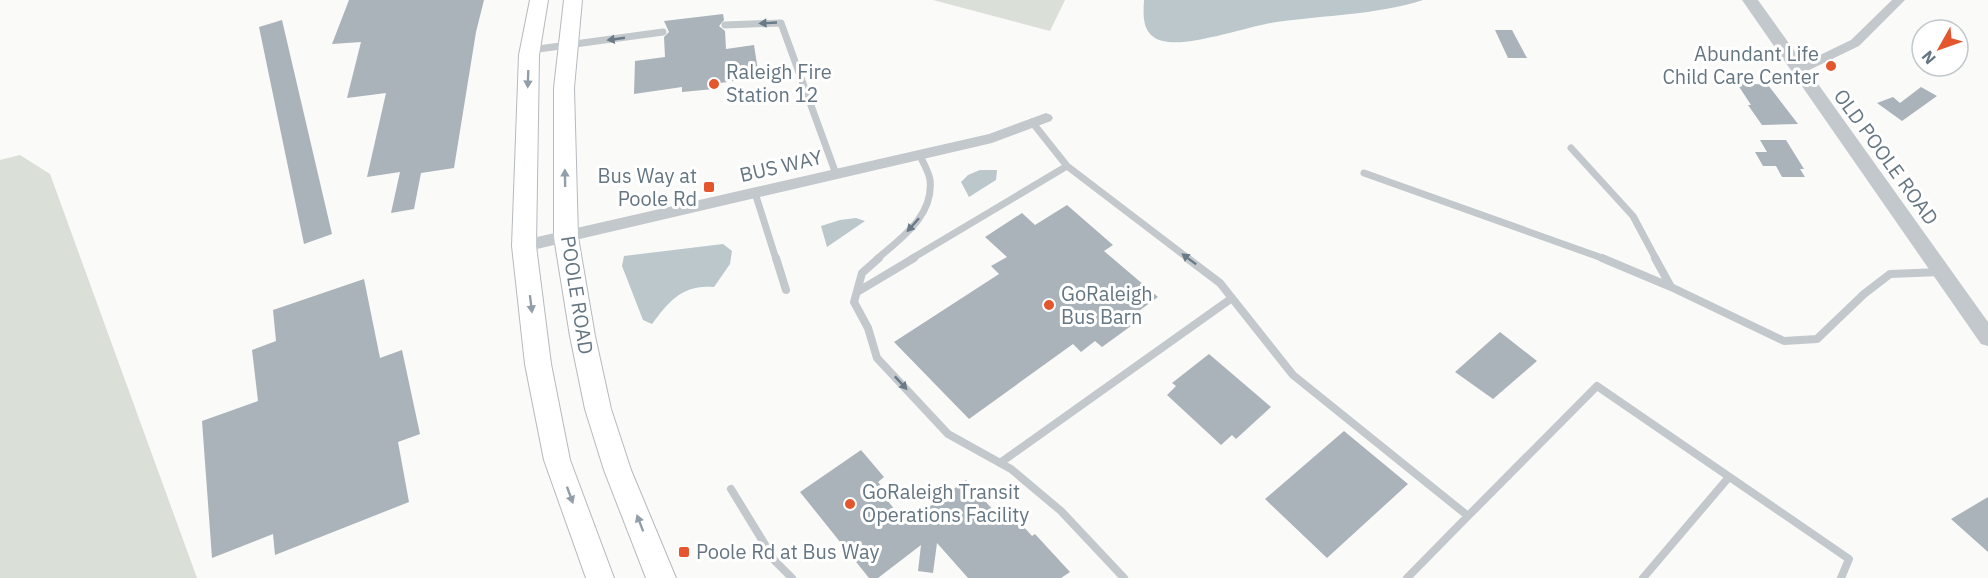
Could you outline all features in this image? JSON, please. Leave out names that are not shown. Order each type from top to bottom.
[{"type":"main road","points":[[539,0],[529,51],[524,246],[538,364],[557,460],[600,578]]},
{"type":"main road","name":"POOLE ROAD","points":[[573,0],[564,88],[566,237],[590,373],[605,434],[661,578]]},
{"type":"street","name":"OLD POOLE ROAD","points":[[1750,0],[1797,71],[1988,338]]},
{"type":"street","points":[[1797,71],[1855,43],[1899,0]]},
{"type":"street","name":"BUS WAY","points":[[524,246],[992,138],[1046,118]]},
{"type":"lane","points":[[725,25],[781,23],[836,174]]},
{"type":"lane","points":[[529,51],[663,32]]},
{"type":"lane","points":[[1032,122],[1067,166],[1220,283],[1293,375],[1468,516]]},
{"type":"lane","points":[[1571,148],[1633,216],[1671,287]]},
{"type":"lane","points":[[919,154],[930,179],[929,205],[914,225],[862,273],[854,302],[868,328],[878,358],[948,434],[1000,463],[1061,511],[1124,578]]},
{"type":"lane","points":[[857,292],[1067,166]]},
{"type":"lane","points":[[1364,173],[1576,247],[1671,287],[1784,341],[1817,339],[1864,294],[1890,274],[1941,272]]},
{"type":"lane","points":[[755,193],[786,290]]},
{"type":"lane","points":[[1000,463],[1232,298]]},
{"type":"lane","points":[[1407,578],[1597,386],[1849,559],[1841,578]]},
{"type":"lane","points":[[1643,578],[1729,477]]},
{"type":"lane","points":[[731,489],[775,561],[792,578]]},
{"type":"shaded area","points":[[933,0],[1065,0],[1050,31]]},
{"type":"shaded area","points":[[1144,0],[1423,0],[1387,9],[1277,22],[1187,42],[1174,42],[1156,38],[1147,30],[1144,19]]},
{"type":"shaded area","points":[[20,155],[50,174],[197,578],[0,578],[0,160]]},
{"type":"shaded area","points":[[980,170],[997,170],[996,180],[969,197],[961,182],[968,175]]},
{"type":"shaded area","points":[[856,218],[865,221],[827,247],[821,226]]},
{"type":"shaded area","points":[[723,244],[732,251],[730,264],[714,287],[685,291],[664,308],[652,324],[643,320],[622,266],[624,256]]},
{"type":"building","points":[[349,0],[484,0],[476,32],[454,168],[421,173],[414,209],[391,213],[400,172],[367,177],[386,93],[347,98],[361,42],[332,44]]},
{"type":"building","points":[[723,14],[724,20],[719,26],[725,31],[726,49],[754,45],[759,77],[714,84],[714,89],[682,92],[682,87],[634,94],[635,61],[665,57],[664,37],[669,32],[664,21]]},
{"type":"building","points":[[282,20],[332,234],[304,244],[259,27]]},
{"type":"building","points":[[1495,30],[1512,30],[1527,58],[1508,58]]},
{"type":"building","points":[[1742,83],[1768,85],[1798,124],[1762,125],[1738,85]]},
{"type":"building","points":[[1921,87],[1937,96],[1902,121],[1877,103],[1893,97],[1900,103]]},
{"type":"building","points":[[1760,140],[1786,140],[1804,169],[1800,169],[1805,177],[1782,177],[1776,166],[1763,166],[1755,152],[1767,152]]},
{"type":"building","name":"GoRaleigh Bus Barn","points":[[1067,205],[1113,245],[1104,251],[1158,297],[1136,313],[1142,318],[1102,347],[1095,341],[1081,352],[1073,344],[969,419],[894,342],[999,274],[991,266],[1007,257],[985,237],[1022,213],[1035,225]]},
{"type":"building","points":[[364,279],[380,358],[402,350],[420,434],[398,442],[409,502],[275,555],[273,534],[212,558],[202,421],[258,401],[252,350],[276,341],[273,310]]},
{"type":"building","points":[[1500,332],[1537,361],[1493,399],[1455,372]]},
{"type":"building","points":[[1209,354],[1271,407],[1236,439],[1232,435],[1221,445],[1167,395],[1176,386],[1172,383]]},
{"type":"building","points":[[1344,431],[1408,484],[1327,558],[1265,499]]},
{"type":"building","name":"GoRaleigh Transit Operations Facility","points":[[861,450],[884,477],[878,482],[884,489],[880,491],[906,524],[966,480],[1005,523],[1014,516],[1032,536],[1035,534],[1070,572],[1061,578],[968,578],[937,543],[933,573],[918,571],[921,545],[878,578],[869,578],[800,492]]},
{"type":"building","points":[[1988,497],[1988,552],[1951,519]]},
{"type":"place","name":"Abundant Life Child Care Center","points":[[1831,66]]},
{"type":"place","name":"Raleigh Fire Station 12","points":[[714,84]]},
{"type":"place","name":"Bus Way at Poole Rd","points":[[709,187]]},
{"type":"place","name":"GoRaleigh Bus Barn","points":[[1049,305]]},
{"type":"place","name":"GoRaleigh Transit Operations Facility","points":[[850,504]]},
{"type":"place","name":"Poole Rd at Bus Way","points":[[684,552]]}]
